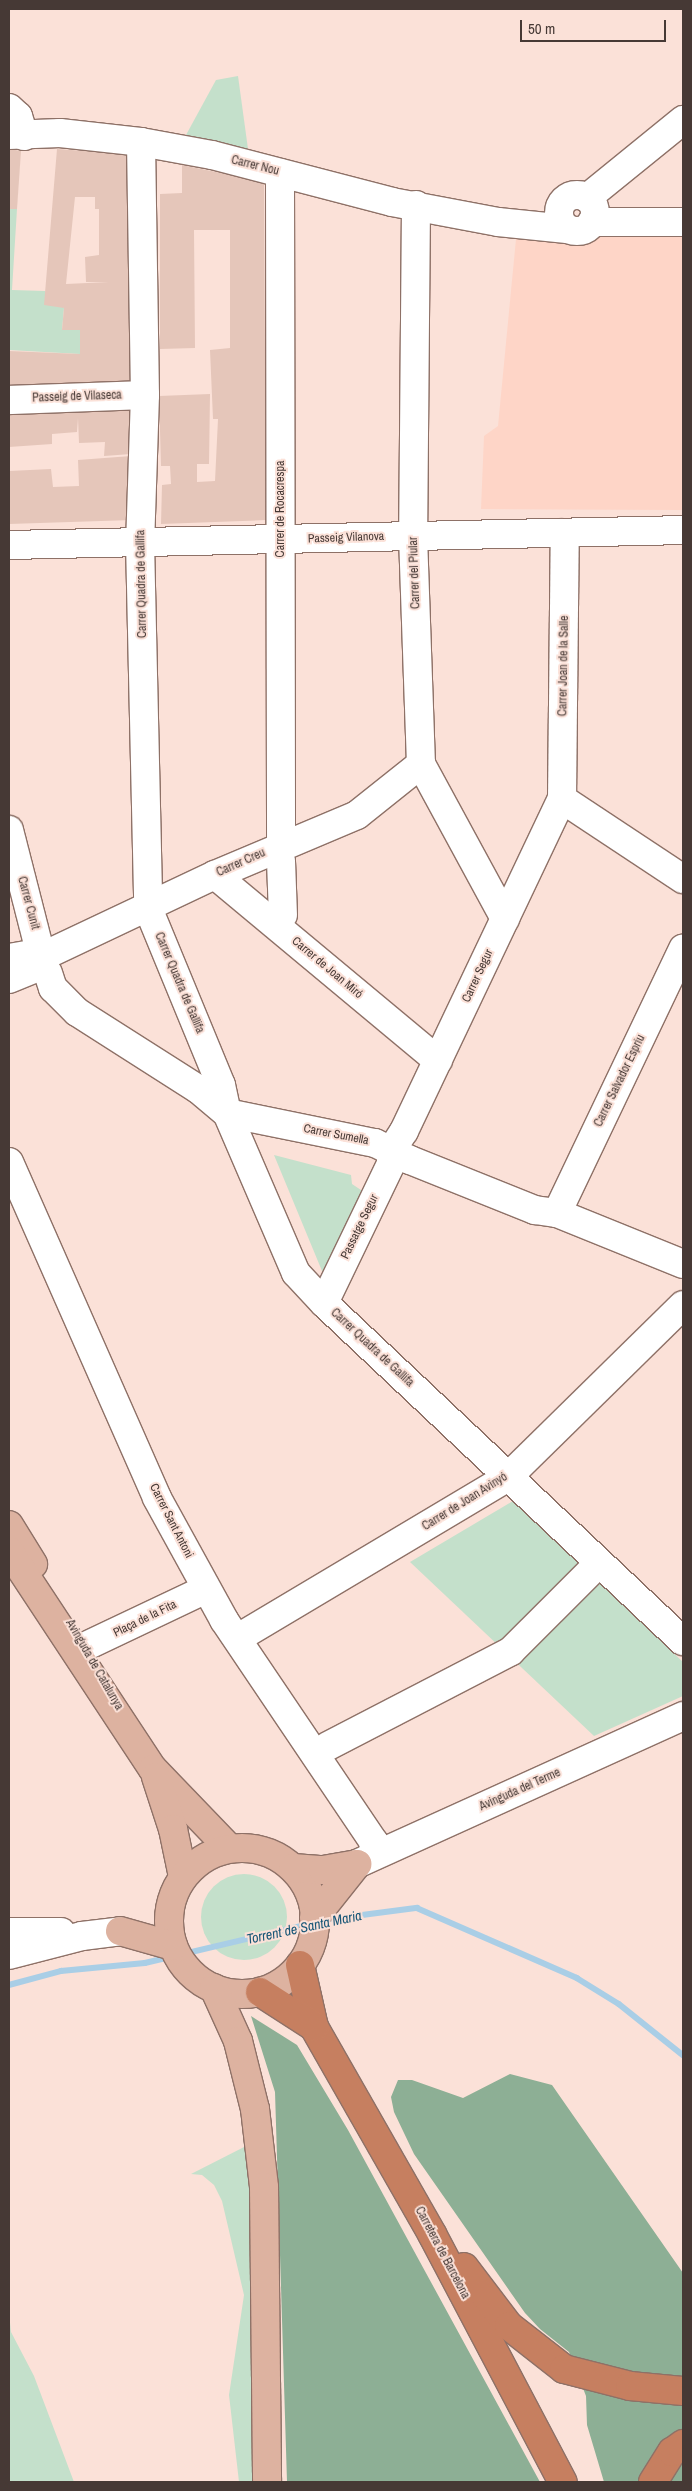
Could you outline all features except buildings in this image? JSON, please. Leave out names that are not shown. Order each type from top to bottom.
[{"type":"highway","points":[[300,1965],[314,2027]]},
{"type":"highway","points":[[260,1992],[314,2027]]},
{"type":"highway","name":"Carretera de Barcelona","points":[[314,2027],[432,2234],[563,2482]]},
{"type":"highway","points":[[432,2234],[466,2269],[509,2326],[564,2369],[630,2386],[683,2391]]},
{"type":"highway","points":[[653,2482],[672,2452],[683,2444]]},
{"type":"main road","name":"Avinguda de Catalunya","points":[[9,1525],[118,1704],[127,1728]]},
{"type":"main road","name":"Avinguda de Catalunya","points":[[9,1551],[127,1728]]},
{"type":"main road","points":[[127,1728],[153,1769],[230,1848]]},
{"type":"main road","points":[[153,1769],[173,1828],[184,1877]]},
{"type":"main road","points":[[230,1848],[252,1848],[274,1855],[293,1868],[306,1886],[315,1922],[310,1947],[300,1965],[282,1982],[260,1992],[237,1994],[214,1988],[197,1978],[178,1954],[170,1910],[175,1892],[184,1877],[212,1854],[230,1848]]},
{"type":"main road","points":[[293,1868],[323,1870],[365,1860]]},
{"type":"main road","points":[[315,1922],[365,1860]]},
{"type":"main road","points":[[120,1931],[170,1910]]},
{"type":"main road","points":[[120,1931],[178,1954]]},
{"type":"main road","points":[[214,1988],[238,2041],[255,2109],[264,2187],[268,2482]]},
{"type":"street","points":[[9,108],[18,116],[16,136]]},
{"type":"street","points":[[577,213],[683,120]]},
{"type":"street","name":"Carrer Nou","points":[[16,136],[60,133],[141,142],[498,222],[577,213]]},
{"type":"street","name":"Carrer Quadra de Gallifa","points":[[141,142],[145,394],[140,542],[148,908],[221,1085],[227,1113],[296,1273],[324,1303],[508,1477],[680,1632]]},
{"type":"street","name":"Carrer de Rocacrespa","points":[[280,173],[281,853],[283,915]]},
{"type":"street","name":"Carrer del Piular","points":[[416,205],[413,536],[421,764],[505,920]]},
{"type":"street","points":[[577,213],[683,222]]},
{"type":"street","name":"Passeig de Vilaseca","points":[[9,400],[145,394]]},
{"type":"street","name":"Passeig Vilanova","points":[[9,545],[683,530]]},
{"type":"street","name":"Carrer Joan de la Salle","points":[[562,799],[565,533]]},
{"type":"street","name":"Carrer Creu","points":[[9,979],[36,959],[72,940],[148,908],[215,875],[281,853],[357,815],[421,764]]},
{"type":"street","points":[[562,799],[683,879]]},
{"type":"street","name":"Carrer Segur","points":[[391,1151],[404,1131],[562,799]]},
{"type":"street","name":"Carrer Cunit","points":[[9,830],[36,959]]},
{"type":"street","name":"Carrer de Joan Miró","points":[[215,875],[438,1061]]},
{"type":"street","name":"Carrer Salvador Espriu","points":[[557,1213],[683,949]]},
{"type":"street","name":"Carrer Sumella","points":[[36,959],[54,988],[77,1012],[198,1089],[227,1113],[375,1143],[535,1210],[557,1213],[683,1264]]},
{"type":"street","name":"Passatge Segur","points":[[324,1303],[391,1164],[391,1151]]},
{"type":"street","name":"Carrer Sant Antoni","points":[[9,1162],[158,1498],[206,1589],[374,1842],[365,1860]]},
{"type":"street","name":"Carrer de Joan Avinyó","points":[[238,1638],[508,1477],[683,1305]]},
{"type":"street","points":[[328,1746],[511,1651],[593,1569]]},
{"type":"street","name":"Plaça de la Fita","points":[[84,1647],[206,1589]]},
{"type":"street","name":"Avinguda del Terme","points":[[365,1860],[683,1716]]},
{"type":"street","points":[[9,1932],[54,1930],[82,1936]]},
{"type":"street","points":[[9,1955],[82,1936],[120,1931]]},
{"type":"shaded area","points":[[683,235],[683,510],[481,509],[484,436],[498,426],[516,239]]},
{"type":"green space","points":[[238,76],[248,149],[186,135],[216,80]]},
{"type":"green space","points":[[9,209],[17,209],[12,290],[45,291],[64,308],[62,330],[80,330],[80,354],[9,350]]},
{"type":"green space","points":[[274,1155],[351,1175],[352,1184],[367,1194],[327,1283]]},
{"type":"green space","points":[[513,1501],[683,1662],[683,1696],[594,1736],[410,1562]]},
{"type":"green space","points":[[244,1874],[261,1877],[275,1886],[284,1900],[287,1917],[284,1934],[275,1948],[261,1957],[244,1960],[227,1957],[213,1948],[204,1934],[201,1917],[204,1900],[213,1886],[227,1877]]},
{"type":"green space","points":[[251,2016],[297,2045],[348,2130],[540,2482],[287,2482],[275,2092]]},
{"type":"green space","points":[[510,2074],[552,2085],[683,2273],[683,2482],[604,2482],[587,2425],[586,2396],[569,2352],[540,2329],[525,2313],[414,2154],[394,2112],[391,2097],[398,2080],[412,2080],[463,2098]]},
{"type":"green space","points":[[248,2145],[257,2482],[239,2482],[229,2395],[244,2295],[222,2201],[214,2185],[202,2175],[191,2174]]},
{"type":"green space","points":[[9,2313],[11,2332],[34,2376],[74,2482],[9,2482]]},
{"type":"waterway","name":"Torrent de Santa Maria","points":[[324,1920],[417,1908],[577,1978],[619,2004],[683,2055]]},
{"type":"waterway","name":"Torrent de Santa Maria","points":[[9,1985],[61,1971],[145,1963],[310,1924]]}]
